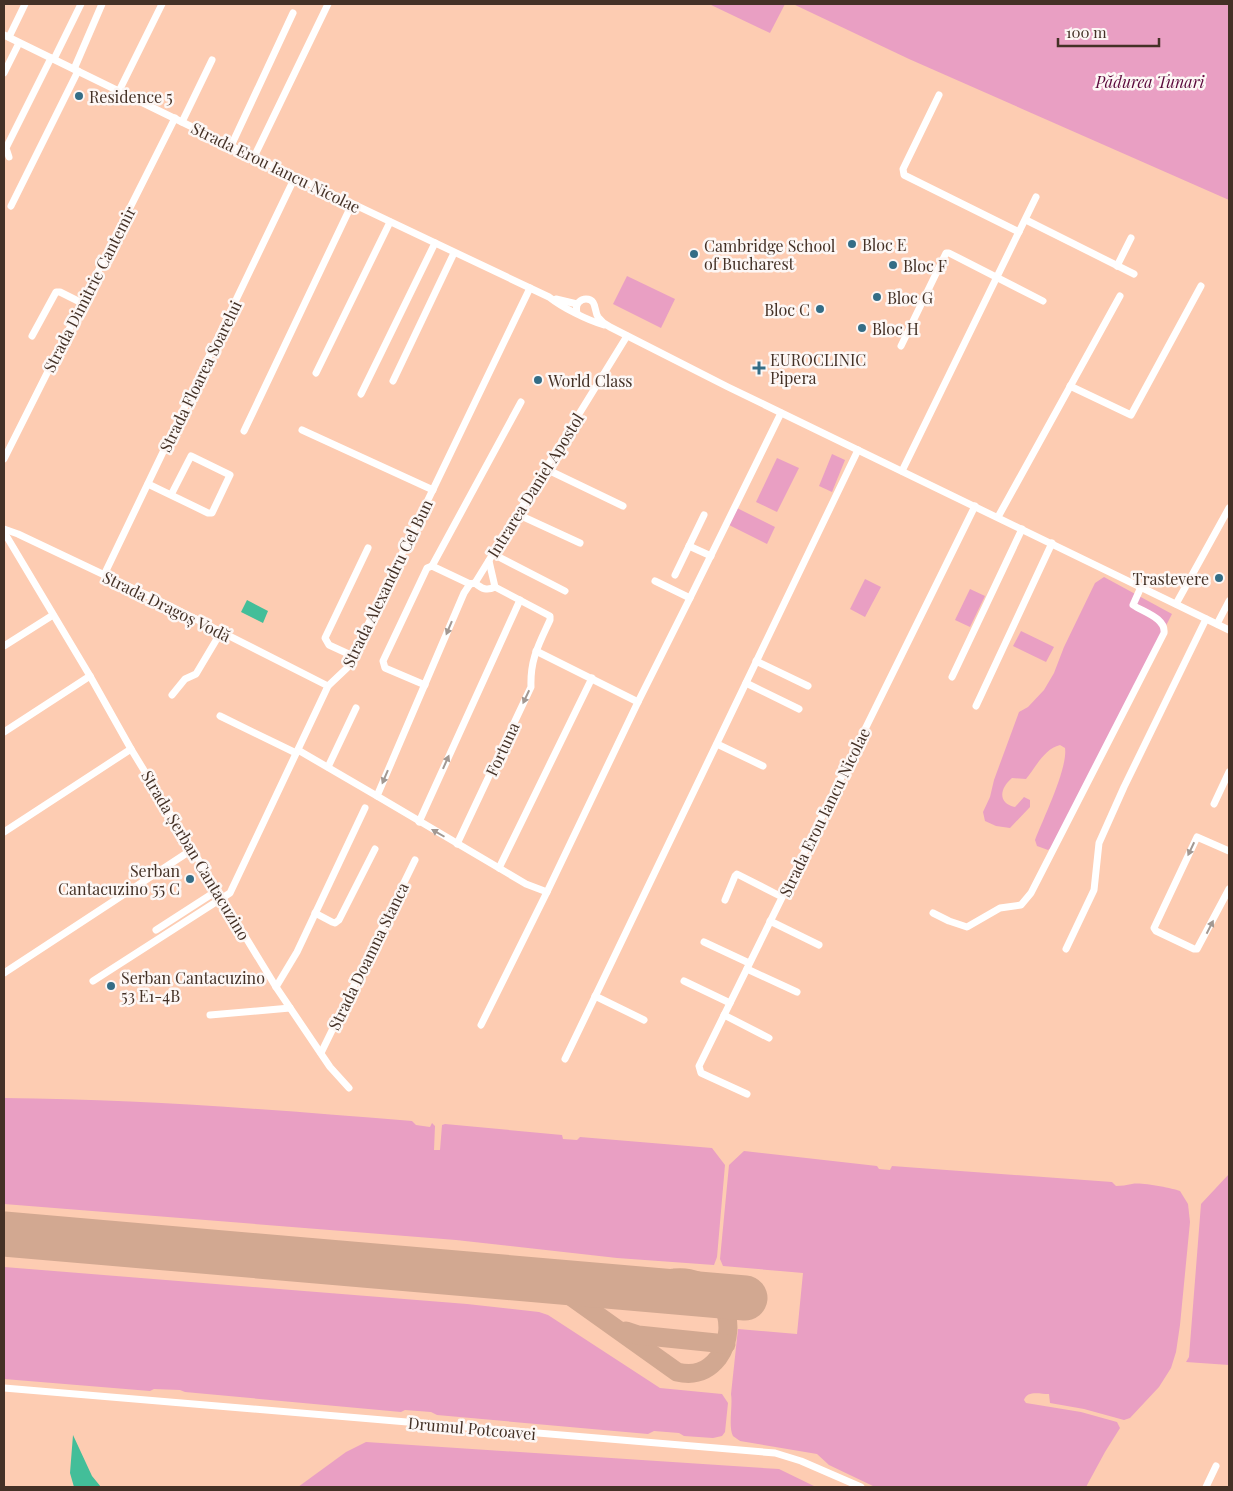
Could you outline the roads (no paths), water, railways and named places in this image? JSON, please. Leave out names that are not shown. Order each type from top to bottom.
[{"type":"street","points":[[6,36],[25,4]]},
{"type":"street","points":[[9,157],[6,148],[80,4]]},
{"type":"street","points":[[12,206],[76,70],[102,4]]},
{"type":"street","points":[[119,91],[162,4]]},
{"type":"street","points":[[254,157],[328,4]]},
{"type":"street","points":[[231,146],[293,13]]},
{"type":"street","name":"Strada Erou Iancu Nicolae","points":[[6,36],[295,177],[549,297],[585,318],[608,326],[781,413],[1229,630]]},
{"type":"street","points":[[4,73],[20,43]]},
{"type":"street","name":"Strada Dimitrie Cantemir","points":[[4,459],[82,303],[178,120],[212,60]]},
{"type":"street","points":[[939,95],[902,172],[904,175],[1020,232]]},
{"type":"street","name":"Strada Floarea Soarelui","points":[[104,575],[295,177]]},
{"type":"street","points":[[902,471],[1036,197]]},
{"type":"street","points":[[244,431],[352,204]]},
{"type":"street","points":[[1026,220],[1134,274]]},
{"type":"street","points":[[316,373],[390,222]]},
{"type":"street","points":[[1118,266],[1131,238]]},
{"type":"street","points":[[361,394],[435,243]]},
{"type":"street","points":[[393,381],[454,253]]},
{"type":"street","points":[[901,346],[946,253],[1043,301]]},
{"type":"street","points":[[1070,386],[1132,415],[1201,286]]},
{"type":"street","name":"Strada Alexandru Cel Bun","points":[[223,898],[230,893],[328,686],[347,668],[530,288]]},
{"type":"street","points":[[32,336],[56,292],[59,291],[82,303]]},
{"type":"street","points":[[998,517],[1120,296]]},
{"type":"street","name":"Strada Erou Iancu Nicolae","points":[[549,297],[577,304],[582,300],[590,300],[600,320],[608,326]]},
{"type":"street","points":[[577,304],[577,313]]},
{"type":"street","points":[[585,318],[591,316],[595,311]]},
{"type":"street","name":"Intrarea Daniel Apostol","points":[[377,796],[464,593],[491,558],[627,336]]},
{"type":"street","points":[[425,685],[386,668],[383,661],[427,568],[432,566],[521,402]]},
{"type":"street","points":[[481,1025],[781,413]]},
{"type":"street","points":[[302,430],[433,490]]},
{"type":"street","points":[[565,1059],[858,450]]},
{"type":"street","points":[[148,484],[208,514],[212,513],[230,475],[191,456],[171,495]]},
{"type":"street","points":[[546,468],[623,506]]},
{"type":"street","name":"Strada Erou Iancu Nicolae","points":[[747,1094],[701,1073],[699,1066],[976,506]]},
{"type":"street","points":[[1176,604],[1229,508]]},
{"type":"street","points":[[517,514],[580,543]]},
{"type":"street","points":[[675,575],[704,515]]},
{"type":"street","points":[[952,677],[1022,529]]},
{"type":"street","name":"Strada Dragoș Vodă","points":[[4,531],[18,534],[104,575],[328,686]]},
{"type":"street","name":"Strada Șerban Cantacuzino","points":[[4,531],[90,676],[128,751],[193,849],[276,987],[338,1078],[349,1088]]},
{"type":"street","points":[[976,706],[1052,543]]},
{"type":"street","points":[[689,546],[711,556]]},
{"type":"street","points":[[352,656],[329,645],[325,638],[368,548]]},
{"type":"street","points":[[491,558],[495,587]]},
{"type":"street","points":[[491,558],[565,591]]},
{"type":"street","points":[[432,566],[483,589],[490,590],[495,587]]},
{"type":"street","points":[[654,581],[690,598]]},
{"type":"street","points":[[419,822],[520,600],[495,587]]},
{"type":"street","points":[[933,913],[967,927],[1000,908],[1021,905],[1031,893],[1164,633],[1164,625],[1133,605],[1141,587]]},
{"type":"street","name":"Fortuna","points":[[457,844],[530,687],[530,670],[550,620],[550,616],[520,600]]},
{"type":"street","points":[[1217,624],[1229,601]]},
{"type":"street","points":[[4,646],[53,614]]},
{"type":"street","points":[[1066,949],[1094,890],[1099,843],[1206,618]]},
{"type":"street","points":[[172,695],[185,679],[196,674],[221,632]]},
{"type":"street","points":[[536,651],[638,702]]},
{"type":"street","points":[[756,661],[808,686]]},
{"type":"street","points":[[4,732],[90,676]]},
{"type":"street","points":[[499,868],[592,678]]},
{"type":"street","points":[[746,683],[799,709]]},
{"type":"street","points":[[328,767],[356,708]]},
{"type":"street","points":[[220,716],[328,767],[526,884],[547,892]]},
{"type":"street","points":[[717,744],[764,766]]},
{"type":"street","points":[[4,832],[128,751]]},
{"type":"street","points":[[1214,804],[1229,772]]},
{"type":"street","points":[[276,987],[297,952],[365,808]]},
{"type":"street","points":[[1229,851],[1197,837],[1154,928],[1156,931],[1197,949],[1229,889]]},
{"type":"street","points":[[4,973],[193,849]]},
{"type":"street","points":[[315,913],[335,923],[339,920],[375,849]]},
{"type":"street","name":"Strada Doamna Stanca","points":[[321,1053],[415,860]]},
{"type":"street","points":[[725,900],[737,874],[782,897]]},
{"type":"street","points":[[156,930],[218,890]]},
{"type":"street","points":[[93,981],[223,898]]},
{"type":"street","points":[[770,921],[819,945]]},
{"type":"street","points":[[704,942],[797,992]]},
{"type":"street","points":[[684,981],[730,1003]]},
{"type":"street","points":[[595,996],[644,1020]]},
{"type":"street","points":[[210,1015],[290,1008]]},
{"type":"street","points":[[724,1015],[769,1038]]},
{"type":"street","name":"Drumul Potcoavei","points":[[4,1388],[774,1453],[801,1461],[860,1487]]},
{"type":"street","points":[[1206,1487],[1216,1466]]},
{"type":"place","name":"Residence 5","points":[[79,96]]},
{"type":"place","name":"Bloc E","points":[[852,244]]},
{"type":"place","name":"Cambridge School of Bucharest","points":[[694,254]]},
{"type":"place","name":"Bloc F","points":[[893,265]]},
{"type":"place","name":"Bloc G","points":[[877,297]]},
{"type":"place","name":"Bloc C","points":[[820,309]]},
{"type":"place","name":"Bloc H","points":[[862,328]]},
{"type":"place","name":"EUROCLINIC Pipera","points":[[759,368]]},
{"type":"place","name":"World Class","points":[[538,380]]},
{"type":"place","name":"Trastevere","points":[[1219,578]]},
{"type":"place","name":"Serban Cantacuzino 55 C","points":[[190,879]]},
{"type":"place","name":"Serban Cantacuzino 53 E1-4B","points":[[111,986]]},
{"type":"park label","name":"Pădurea Tunari","points":[[1150,81]]}]
